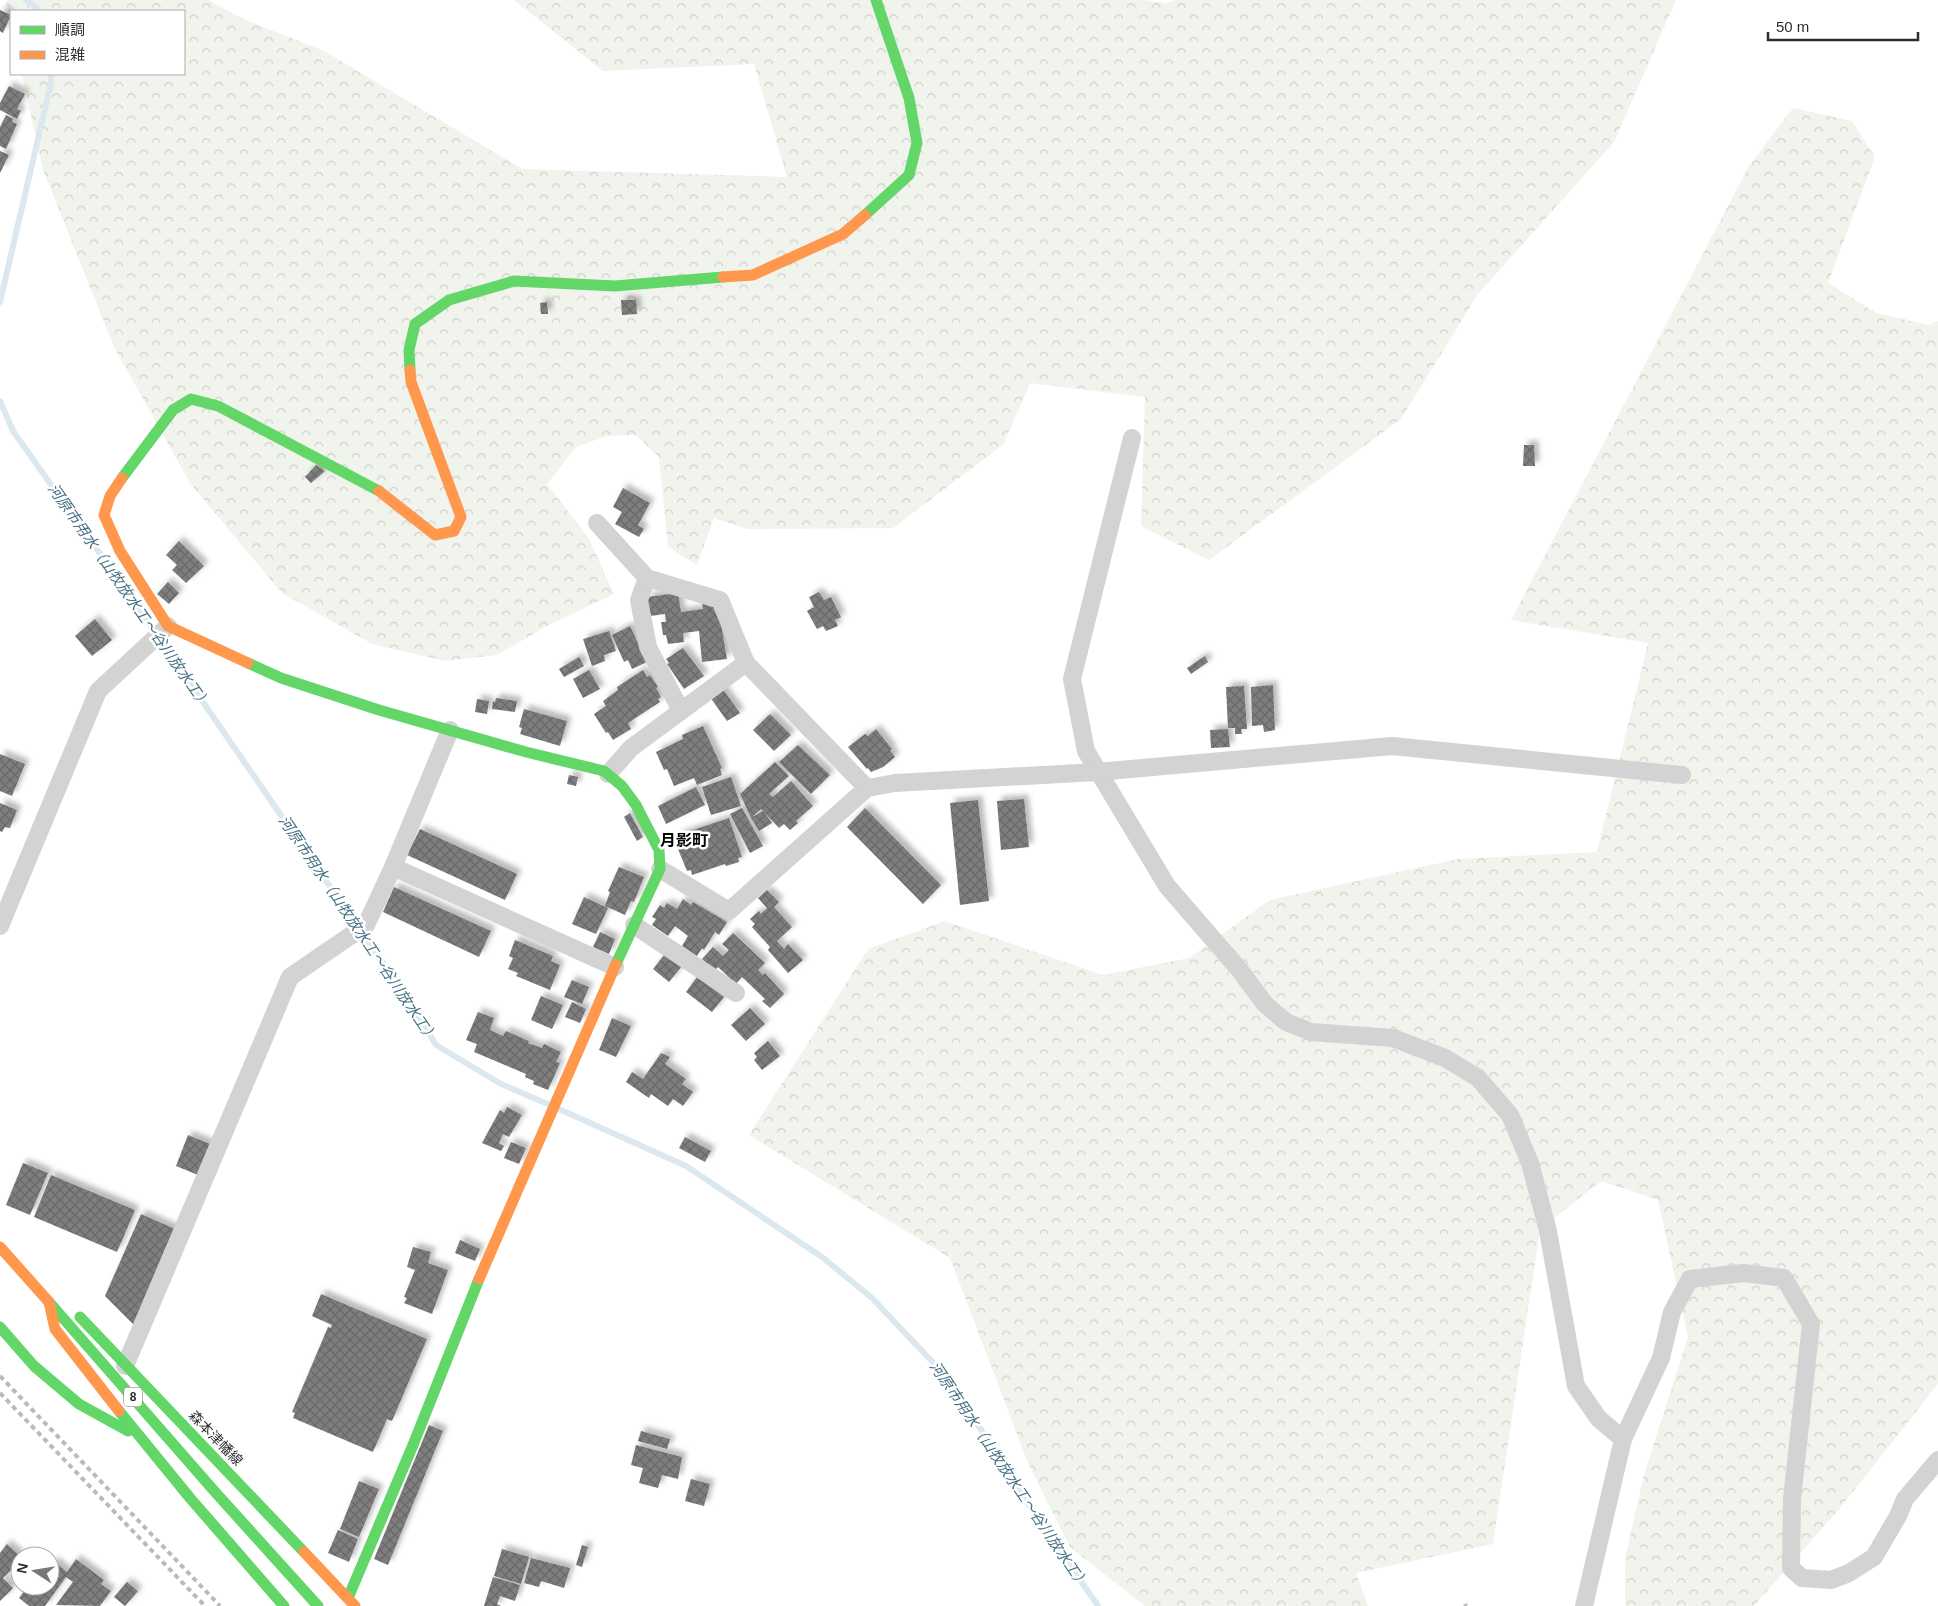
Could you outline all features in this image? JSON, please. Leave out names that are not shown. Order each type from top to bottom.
[{"type":"main road","points":[[351,1602],[489,1256],[615,967],[660,869],[659,850],[636,805],[622,786],[604,771],[526,752],[281,678],[160,632],[104,515],[110,496],[173,410],[191,399],[218,406],[377,489],[435,535],[454,531],[461,517],[411,382],[409,350],[415,324],[449,300],[514,281],[615,286],[752,275],[843,234],[909,175],[917,143],[909,98],[876,0]]},
{"type":"main road","name":"森本津幡線","points":[[0,1247],[49,1302],[55,1329],[145,1443],[284,1606]]},
{"type":"main road","name":"森本津幡線","points":[[49,1302],[73,1310],[351,1602]]},
{"type":"main road","name":"8","points":[[49,1302],[216,1493],[318,1606]]},
{"type":"main road","points":[[0,1327],[34,1366],[79,1404],[121,1426],[145,1443]]},
{"type":"street","points":[[1132,438],[1072,678],[1086,751],[1167,886],[1238,968],[1265,1004],[1286,1022],[1311,1032],[1393,1038],[1445,1058],[1478,1078],[1510,1115],[1530,1163],[1548,1231],[1576,1386],[1599,1419],[1623,1439]]},
{"type":"street","points":[[597,522],[647,578],[720,600],[746,662],[867,788]]},
{"type":"street","points":[[647,578],[639,600],[648,647],[681,711]]},
{"type":"street","points":[[0,926],[98,691],[160,632]]},
{"type":"street","points":[[608,774],[631,748],[746,662]]},
{"type":"street","points":[[125,1366],[290,977],[366,925],[393,867],[450,730]]},
{"type":"street","points":[[660,869],[729,911],[867,788],[895,783],[1097,772],[1392,746],[1682,775]]},
{"type":"street","points":[[393,867],[615,967]]},
{"type":"street","points":[[634,925],[736,993]]},
{"type":"street","points":[[1584,1606],[1623,1439],[1661,1358],[1672,1312],[1690,1279],[1743,1273],[1784,1278],[1811,1324],[1792,1499],[1791,1568],[1802,1578],[1831,1580],[1850,1572],[1874,1557],[1898,1516],[1905,1498],[1938,1460]]},
{"type":"green space","points":[[208,0],[241,18],[324,51],[522,169],[787,177],[754,64],[603,71],[514,0],[1144,0],[1166,3],[1176,0],[1676,0],[1614,142],[1478,294],[1401,419],[1209,560],[1141,526],[1145,397],[1030,383],[1003,445],[893,528],[748,529],[714,518],[697,565],[668,547],[659,457],[636,435],[607,436],[576,447],[547,484],[589,539],[614,594],[547,626],[497,655],[445,661],[372,644],[282,593],[190,483],[114,347],[43,170],[22,75],[185,75],[185,10],[10,10],[10,19],[6,1]]},
{"type":"green space","points":[[1793,108],[1852,121],[1875,157],[1828,283],[1876,313],[1929,325],[1938,321],[1938,1384],[1840,1508],[1754,1606],[1625,1606],[1625,1558],[1644,1475],[1688,1337],[1658,1200],[1601,1181],[1540,1229],[1493,1544],[1356,1573],[1368,1606],[1145,1606],[1070,1547],[1028,1463],[950,1258],[749,1135],[868,949],[945,921],[1103,975],[1189,958],[1270,900],[1458,859],[1597,852],[1648,643],[1511,620],[1749,166]]},
{"type":"building","points":[[0,10],[10,15],[10,17],[3,33],[0,31]]},
{"type":"building","points":[[9,86],[25,94],[17,109],[21,111],[17,119],[0,110],[0,103]]},
{"type":"building","points":[[6,115],[13,119],[12,122],[17,124],[6,149],[0,146],[0,127]]},
{"type":"building","points":[[0,151],[9,155],[0,173]]},
{"type":"building","points":[[621,300],[636,300],[637,314],[622,315]]},
{"type":"building","points":[[547,302],[548,314],[541,314],[540,303]]},
{"type":"building","points":[[1524,445],[1534,445],[1535,466],[1523,466]]},
{"type":"building","points":[[316,465],[325,471],[311,483],[305,477]]},
{"type":"building","points":[[623,488],[650,503],[638,525],[644,529],[639,537],[615,524],[622,512],[613,507]]},
{"type":"building","points":[[179,541],[204,566],[186,583],[172,570],[177,565],[166,555]]},
{"type":"building","points":[[168,582],[179,593],[169,604],[157,594]]},
{"type":"building","points":[[819,592],[824,600],[831,597],[841,617],[835,620],[838,626],[826,631],[823,626],[817,629],[807,611],[814,607],[809,597]]},
{"type":"building","points":[[678,593],[681,612],[703,609],[702,602],[717,608],[727,659],[702,662],[699,631],[683,633],[684,642],[668,644],[666,635],[663,635],[661,622],[666,622],[665,614],[650,616],[647,597]]},
{"type":"building","points":[[95,619],[112,640],[92,656],[75,636]]},
{"type":"building","points":[[630,626],[647,662],[632,669],[628,660],[624,662],[612,635]]},
{"type":"building","points":[[609,631],[616,651],[604,655],[605,661],[592,666],[583,639]]},
{"type":"building","points":[[683,648],[704,676],[684,689],[667,664],[669,663],[666,659]]},
{"type":"building","points":[[1205,656],[1208,662],[1191,674],[1187,668]]},
{"type":"building","points":[[579,657],[584,666],[564,677],[559,669]]},
{"type":"building","points":[[589,670],[600,689],[583,698],[573,679]]},
{"type":"building","points":[[643,670],[647,677],[650,675],[658,687],[656,688],[661,697],[658,699],[660,702],[628,723],[631,729],[613,740],[608,732],[606,733],[594,714],[606,706],[603,701],[618,690],[617,687]]},
{"type":"building","points":[[1273,685],[1275,730],[1264,732],[1263,725],[1252,726],[1251,687]]},
{"type":"building","points":[[1244,686],[1247,729],[1241,729],[1242,734],[1235,734],[1235,728],[1228,728],[1226,687]]},
{"type":"building","points":[[722,688],[740,713],[727,721],[710,697]]},
{"type":"building","points":[[496,698],[517,701],[515,712],[492,709],[493,701],[495,702]]},
{"type":"building","points":[[477,699],[489,701],[487,714],[475,712]]},
{"type":"building","points":[[524,709],[567,721],[560,746],[520,734],[522,728],[519,727]]},
{"type":"building","points":[[770,714],[791,735],[774,751],[753,730]]},
{"type":"building","points":[[703,726],[722,768],[720,769],[722,775],[697,785],[694,778],[674,786],[667,769],[664,770],[656,752],[683,739],[682,735]]},
{"type":"building","points":[[876,729],[892,749],[890,750],[895,757],[883,767],[871,772],[848,747],[865,734],[868,736]]},
{"type":"building","points":[[1228,729],[1230,747],[1211,748],[1210,730]]},
{"type":"building","points":[[798,745],[830,775],[811,794],[779,762]]},
{"type":"building","points":[[0,754],[25,764],[12,796],[0,791]]},
{"type":"building","points":[[775,762],[789,776],[769,794],[773,797],[791,781],[813,806],[796,821],[798,823],[790,830],[784,824],[779,828],[763,812],[772,823],[759,831],[740,794]],"holes":[[[761,809],[763,811],[752,817]]]},
{"type":"building","points":[[569,775],[578,777],[576,786],[567,784]]},
{"type":"building","points":[[731,777],[741,806],[711,815],[702,787]]},
{"type":"building","points":[[696,787],[705,805],[666,824],[658,806]]},
{"type":"building","points":[[1024,799],[1029,847],[1001,850],[997,801]]},
{"type":"building","points":[[978,800],[989,901],[960,905],[950,803]]},
{"type":"building","points":[[0,803],[17,810],[10,828],[5,827],[2,832],[0,831]]},
{"type":"building","points":[[742,808],[763,846],[750,853],[730,814]]},
{"type":"building","points":[[865,808],[941,885],[923,904],[847,827]]},
{"type":"building","points":[[630,813],[643,837],[637,841],[624,817]]},
{"type":"building","points":[[729,818],[742,857],[738,858],[739,862],[726,866],[725,864],[692,875],[691,870],[687,871],[678,849],[682,848],[678,835]]},
{"type":"building","points":[[420,829],[517,874],[505,900],[407,855]]},
{"type":"building","points":[[619,867],[644,877],[634,902],[631,901],[625,915],[605,906],[610,892],[608,891]]},
{"type":"building","points":[[394,887],[491,931],[479,957],[383,912]]},
{"type":"building","points":[[767,890],[779,902],[774,907],[792,927],[777,941],[784,949],[788,944],[803,960],[788,973],[768,950],[770,947],[752,927],[755,924],[750,919],[759,911],[761,914],[767,908],[758,898]]},
{"type":"building","points":[[584,897],[608,908],[596,934],[572,924]]},
{"type":"building","points":[[683,899],[691,905],[693,902],[727,922],[719,935],[715,932],[704,950],[702,948],[697,956],[682,946],[688,936],[675,926],[668,936],[652,925],[656,919],[652,917],[660,905],[664,908],[667,903],[677,909]]},
{"type":"building","points":[[600,932],[615,939],[609,954],[593,947]]},
{"type":"building","points":[[733,933],[765,963],[758,970],[763,975],[765,973],[784,994],[770,1008],[762,1001],[765,999],[742,977],[736,984],[718,967],[714,971],[702,959],[713,947],[723,956],[729,950],[722,944]]},
{"type":"building","points":[[515,940],[553,956],[551,961],[560,965],[550,990],[516,976],[518,973],[508,969],[513,958],[509,956]]},
{"type":"building","points":[[665,954],[682,966],[669,982],[653,969]]},
{"type":"building","points":[[697,977],[724,997],[712,1012],[686,992]]},
{"type":"building","points":[[572,980],[589,987],[582,1004],[564,997]]},
{"type":"building","points":[[541,996],[563,1005],[552,1029],[531,1020]]},
{"type":"building","points":[[572,1002],[586,1009],[580,1023],[565,1017]]},
{"type":"building","points":[[750,1008],[765,1024],[746,1041],[731,1025]]},
{"type":"building","points":[[478,1012],[494,1018],[490,1030],[503,1036],[506,1031],[529,1041],[528,1043],[542,1048],[544,1044],[561,1052],[556,1062],[560,1063],[548,1090],[533,1084],[534,1081],[525,1077],[526,1074],[474,1052],[477,1044],[466,1040]]},
{"type":"building","points":[[612,1018],[631,1026],[616,1057],[599,1050]]},
{"type":"building","points":[[768,1041],[780,1056],[762,1070],[754,1060],[757,1057],[754,1053]]},
{"type":"building","points":[[661,1053],[670,1057],[665,1064],[686,1079],[682,1084],[693,1092],[683,1106],[673,1099],[668,1106],[651,1094],[649,1098],[626,1082],[632,1072],[643,1079]]},
{"type":"building","points":[[507,1107],[522,1115],[509,1137],[503,1134],[499,1143],[504,1146],[501,1151],[482,1143],[500,1110],[504,1113]]},
{"type":"building","points":[[188,1135],[210,1144],[198,1175],[176,1166]]},
{"type":"building","points":[[685,1137],[711,1151],[705,1162],[679,1148]]},
{"type":"building","points":[[511,1142],[526,1148],[519,1164],[504,1158]]},
{"type":"building","points":[[23,1163],[48,1173],[30,1215],[6,1205]]},
{"type":"building","points":[[51,1175],[135,1210],[117,1252],[34,1217]]},
{"type":"building","points":[[141,1214],[175,1229],[134,1325],[105,1296]]},
{"type":"building","points":[[460,1240],[480,1249],[475,1261],[455,1253]]},
{"type":"building","points":[[413,1247],[431,1252],[428,1263],[448,1270],[432,1314],[404,1303],[407,1298],[404,1297],[415,1270],[407,1267]]},
{"type":"building","points":[[321,1294],[427,1339],[392,1421],[387,1419],[373,1452],[293,1418],[295,1413],[292,1412],[328,1327],[331,1328],[332,1325],[312,1316]]},
{"type":"building","points":[[429,1425],[443,1431],[388,1565],[374,1559]]},
{"type":"building","points":[[641,1431],[670,1439],[667,1449],[638,1441]]},
{"type":"building","points":[[636,1445],[682,1457],[678,1479],[662,1475],[658,1488],[639,1483],[643,1468],[631,1465]]},
{"type":"building","points":[[691,1479],[710,1484],[704,1506],[685,1501]]},
{"type":"building","points":[[359,1481],[379,1489],[359,1537],[340,1529]]},
{"type":"building","points":[[338,1530],[358,1539],[349,1562],[328,1553]]},
{"type":"building","points":[[7,1544],[10,1547],[10,1571],[3,1578],[10,1585],[10,1591],[0,1601],[0,1553]]},
{"type":"building","points":[[582,1545],[588,1547],[582,1567],[576,1565]]},
{"type":"building","points":[[502,1549],[529,1557],[521,1584],[494,1576]]},
{"type":"building","points":[[531,1558],[570,1568],[564,1588],[541,1581],[539,1587],[524,1583]]},
{"type":"building","points":[[76,1559],[104,1580],[101,1584],[111,1591],[100,1606],[56,1605],[73,1582],[66,1577],[60,1585],[60,1566],[67,1572]]},
{"type":"building","points":[[493,1577],[520,1585],[515,1601],[500,1596],[497,1604],[501,1606],[484,1606]]},
{"type":"building","points":[[127,1582],[138,1591],[125,1606],[114,1597]]},
{"type":"building","points":[[20,1596],[52,1596],[45,1606],[29,1606],[19,1598]]},
{"type":"waterway","name":"河原市用水（山牧放水工～谷川放水工）","points":[[26,0],[38,10]]},
{"type":"waterway","name":"河原市用水（山牧放水工～谷川放水工）","points":[[0,302],[51,83],[51,75]]},
{"type":"waterway","name":"河原市用水（山牧放水工～谷川放水工）","points":[[0,401],[13,431],[123,586],[411,1004],[436,1045],[501,1084],[550,1105]]},
{"type":"waterway","name":"河原市用水（山牧放水工～谷川放水工）","points":[[559,1109],[686,1166],[822,1257],[872,1298],[942,1372],[994,1449],[1026,1501],[1098,1606]]},
{"type":"railway","points":[[0,1376],[220,1606]]},
{"type":"railway","points":[[0,1393],[205,1606]]},
{"type":"traffic: fast","points":[[865,215],[909,175],[917,143],[909,98],[876,0]]},
{"type":"traffic: fast","points":[[410,370],[409,350],[415,324],[449,300],[514,281],[615,286],[723,277]]},
{"type":"traffic: fast","points":[[122,478],[173,410],[191,399],[218,406],[379,491]]},
{"type":"traffic: fast","points":[[248,663],[281,678],[379,710],[526,752],[604,771],[622,786],[636,805],[659,850],[660,869],[616,964]]},
{"type":"traffic: fast","points":[[348,1598],[413,1445],[479,1279]]},
{"type":"traffic: fast","points":[[49,1302],[216,1493],[318,1606]]},
{"type":"traffic: fast","points":[[80,1317],[304,1552]]},
{"type":"traffic: fast","points":[[0,1327],[34,1366],[79,1404],[128,1431]]},
{"type":"traffic: fast","points":[[119,1411],[190,1498],[284,1606]]},
{"type":"traffic: slow","points":[[723,277],[753,275],[843,234],[865,215]]},
{"type":"traffic: slow","points":[[379,491],[435,535],[454,531],[461,517],[411,382],[410,370]]},
{"type":"traffic: slow","points":[[122,478],[110,496],[104,515],[120,551],[168,626],[248,663]]},
{"type":"traffic: slow","points":[[479,1279],[616,964]]},
{"type":"traffic: slow","points":[[0,1247],[49,1302],[55,1329],[119,1411]]},
{"type":"traffic: slow","points":[[304,1552],[355,1606]]},
{"type":"district","name":"月影町","points":[[684,840]]}]
